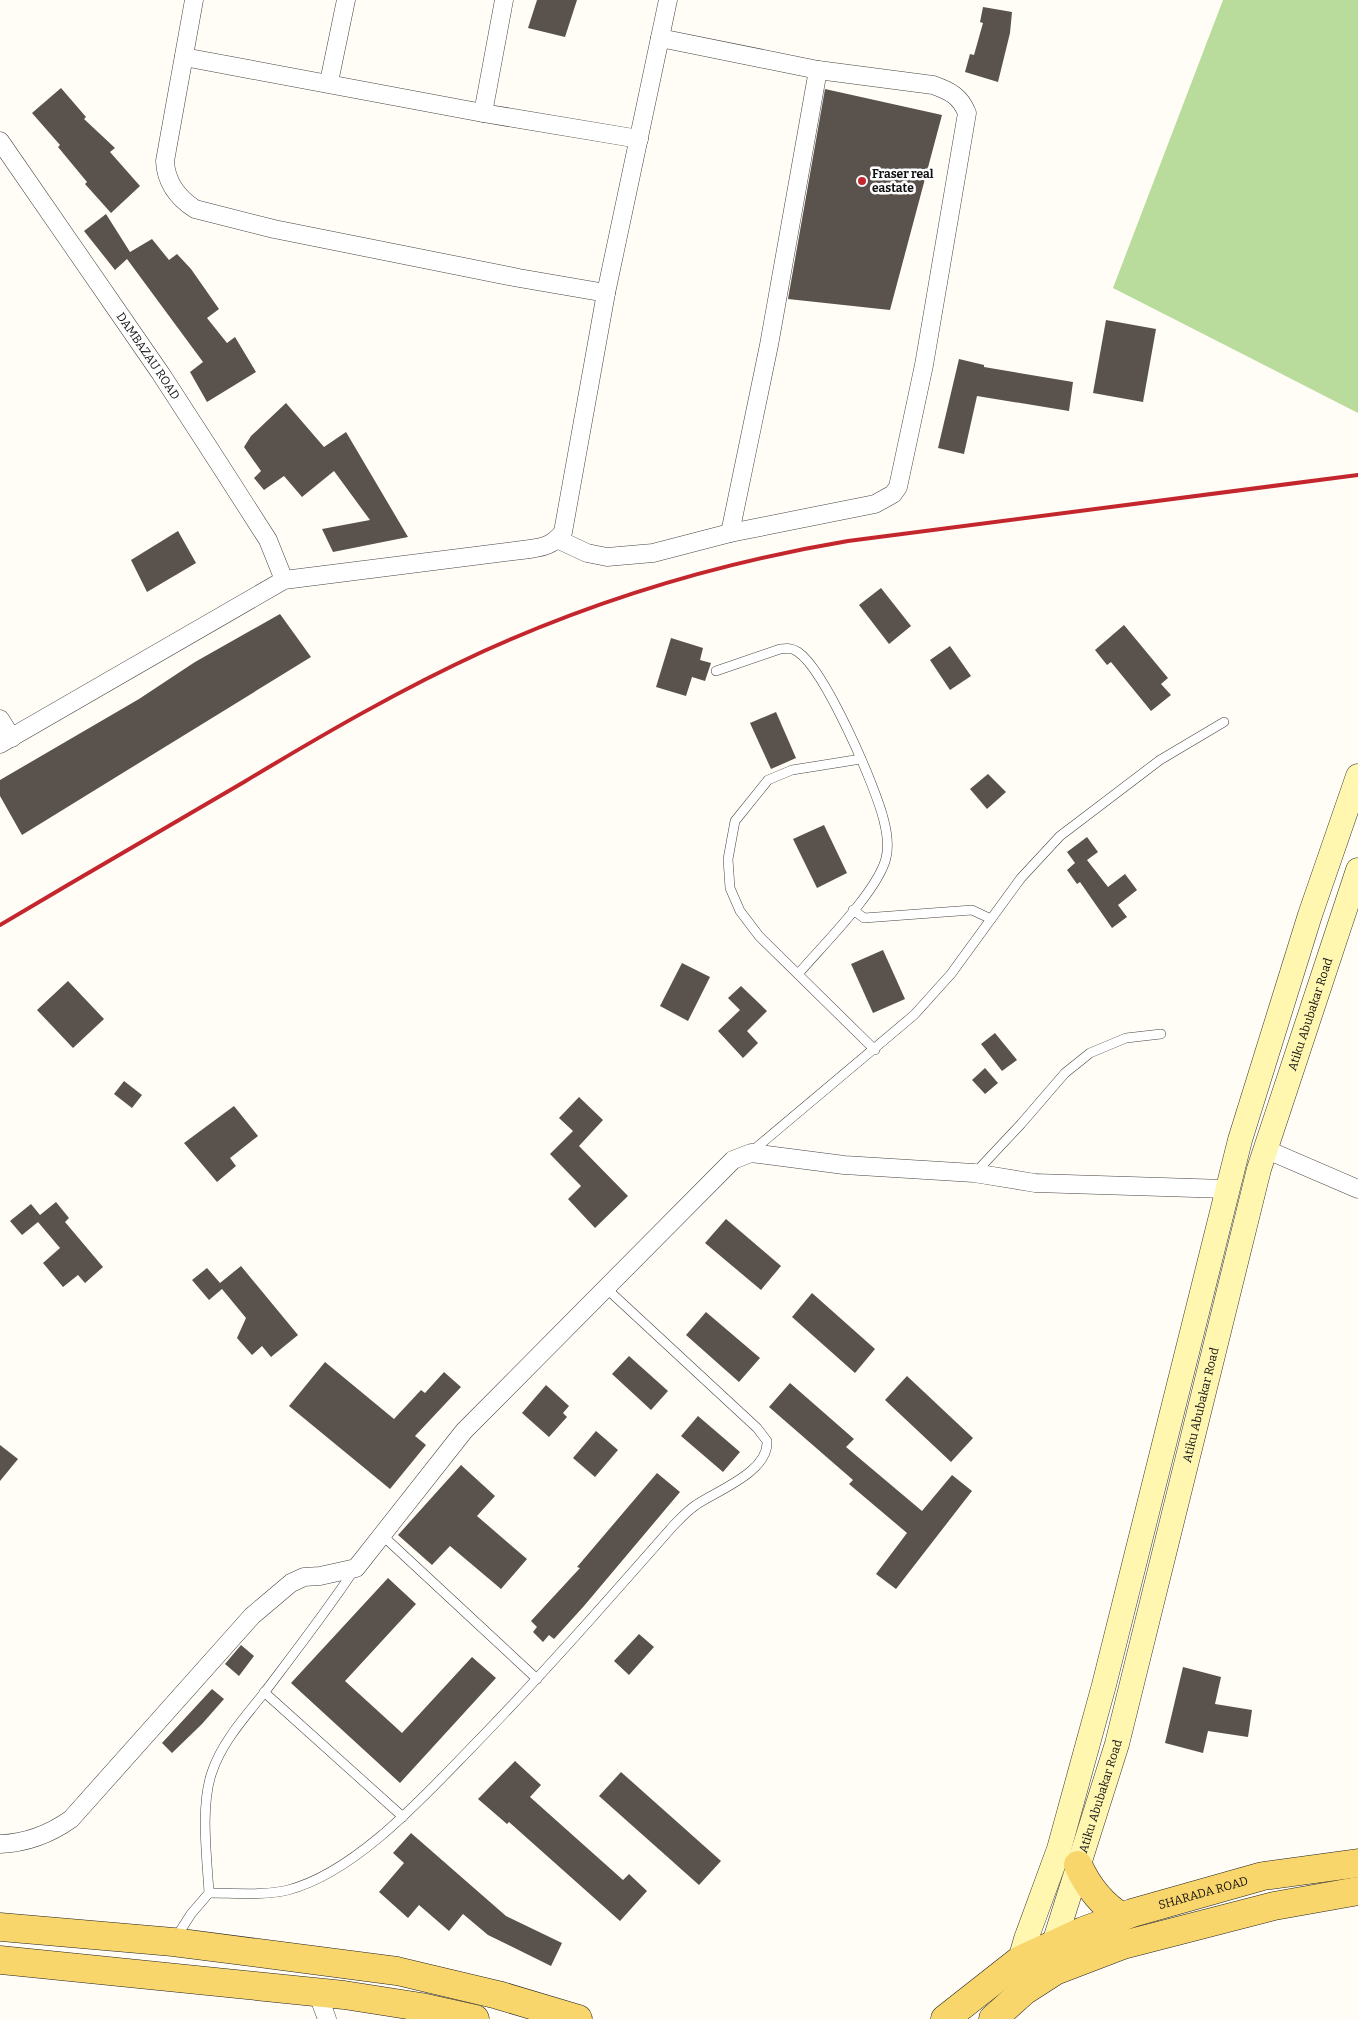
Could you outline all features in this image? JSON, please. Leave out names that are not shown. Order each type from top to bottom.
[{"type":"main road","name":"SHARADA ROAD","points":[[945,2019],[1020,1960],[1054,1943],[1122,1917],[1263,1876],[1358,1863]]},
{"type":"main road","points":[[1078,1865],[1091,1889],[1112,1911],[1122,1917]]},
{"type":"main road","points":[[993,2019],[1024,1991],[1055,1971],[1122,1945],[1170,1931],[1274,1906],[1358,1891]]},
{"type":"main road","points":[[0,1927],[168,1942],[398,1971],[498,1995],[578,2019]]},
{"type":"main road","points":[[161,1977],[168,1942]]},
{"type":"main road","points":[[0,1960],[344,1995],[421,2007],[475,2019]]},
{"type":"street","points":[[194,0],[165,161],[165,171],[176,192],[195,209],[274,229],[519,278],[606,293]]},
{"type":"street","points":[[329,82],[346,0]]},
{"type":"street","points":[[483,113],[504,0]]},
{"type":"street","points":[[0,719],[6,741],[284,580],[530,549],[550,545],[558,539],[562,532],[606,293],[668,0]]},
{"type":"street","points":[[558,539],[587,553],[607,557],[653,553],[730,533],[866,506],[893,494],[898,487],[924,365],[967,113],[963,103],[955,95],[933,84],[818,70],[660,38]]},
{"type":"street","points":[[184,57],[329,82],[483,113],[639,139]]},
{"type":"street","points":[[730,533],[769,345],[818,70]]},
{"type":"street","name":"DAMBAZAU ROAD","points":[[0,141],[161,374],[218,462],[268,540],[284,580]]},
{"type":"street","points":[[1024,1991],[1020,1960],[1059,1849],[1085,1756],[1157,1475],[1226,1189],[1255,1087],[1310,915],[1358,776]]},
{"type":"street","name":"Atiku Abubakar Road","points":[[1055,1971],[1054,1943],[1117,1744],[1265,1149],[1358,870]]},
{"type":"street","points":[[1265,1149],[1358,1189]]},
{"type":"street","points":[[0,1844],[38,1837],[56,1830],[71,1819],[252,1616],[292,1583],[304,1576],[320,1576],[356,1568],[464,1431],[733,1160],[751,1153],[844,1165],[974,1173],[1035,1183],[1226,1189]]},
{"type":"street","points":[[317,1992],[328,2019]]},
{"type":"street","points":[[344,1995],[370,2006],[420,2019]]},
{"type":"lane","points":[[716,671],[780,649],[791,648],[800,653],[820,677],[861,759],[878,800],[888,845],[886,860],[876,879],[853,910],[799,973]]},
{"type":"lane","points":[[751,1153],[875,1050],[914,1015],[951,974],[1020,878],[1060,836],[1160,760],[1224,722]]},
{"type":"lane","points":[[861,759],[792,770],[768,780],[735,821],[728,859],[730,888],[740,911],[759,936],[799,973],[875,1050]]},
{"type":"lane","points":[[853,910],[864,918],[972,910],[991,919]]},
{"type":"lane","points":[[974,1173],[1021,1124],[1065,1073],[1090,1054],[1126,1038],[1161,1034]]},
{"type":"lane","points":[[208,1893],[288,1890],[332,1870],[403,1817],[434,1789],[536,1679],[673,1526],[696,1506],[736,1482],[757,1464],[766,1451],[767,1441],[757,1428],[607,1289]]},
{"type":"lane","points":[[382,1536],[536,1679]]},
{"type":"lane","points":[[168,1942],[208,1893],[207,1798],[212,1772],[221,1752],[240,1723],[332,1603],[356,1568]]},
{"type":"lane","points":[[264,1692],[403,1817]]},
{"type":"green space","points":[[1223,0],[1358,0],[1358,413],[1113,288]]},
{"type":"building","points":[[537,0],[577,0],[565,37],[528,28]]},
{"type":"building","points":[[983,7],[1012,12],[1010,33],[998,82],[965,72],[970,54],[974,55],[983,23],[980,22]]},
{"type":"building","points":[[61,88],[86,117],[84,119],[115,148],[110,152],[140,186],[111,213],[85,184],[87,182],[58,147],[60,145],[32,113]]},
{"type":"building","name":"Fraser real eastate","points":[[825,89],[942,115],[890,310],[788,299]]},
{"type":"building","points":[[106,214],[130,252],[152,239],[169,260],[177,254],[191,269],[219,309],[207,318],[227,343],[235,337],[256,372],[207,402],[190,372],[203,362],[127,259],[115,270],[84,231]]},
{"type":"building","points":[[1106,320],[1156,329],[1143,402],[1093,393]]},
{"type":"building","points":[[959,359],[984,365],[984,367],[1073,382],[1069,411],[977,396],[964,454],[938,448]]},
{"type":"building","points":[[286,403],[324,447],[346,432],[408,537],[333,552],[322,529],[370,520],[334,471],[302,497],[284,476],[264,490],[254,478],[261,471],[244,447],[251,436]]},
{"type":"building","points":[[178,531],[196,563],[147,592],[131,560]]},
{"type":"building","points":[[881,588],[911,626],[889,644],[859,605]]},
{"type":"building","points":[[280,614],[311,657],[22,835],[0,796],[0,780],[139,699],[195,662]]},
{"type":"building","points":[[1124,625],[1168,678],[1161,684],[1171,695],[1151,711],[1111,662],[1107,665],[1095,650]]},
{"type":"building","points":[[671,638],[703,648],[700,660],[711,663],[705,681],[692,677],[686,696],[656,687]]},
{"type":"building","points":[[950,646],[971,676],[950,690],[930,660]]},
{"type":"building","points":[[776,712],[796,758],[771,769],[750,723]]},
{"type":"building","points":[[988,774],[1006,792],[987,809],[970,789]]},
{"type":"building","points":[[824,825],[847,873],[817,888],[793,839]]},
{"type":"building","points":[[1087,837],[1098,852],[1087,860],[1108,887],[1125,874],[1137,890],[1118,905],[1127,917],[1112,928],[1080,882],[1077,884],[1067,870],[1075,863],[1067,852]]},
{"type":"building","points":[[883,950],[905,999],[873,1013],[851,964]]},
{"type":"building","points":[[682,963],[710,977],[688,1021],[660,1006]]},
{"type":"building","points":[[68,981],[104,1019],[73,1048],[37,1010]]},
{"type":"building","points":[[741,986],[767,1011],[747,1031],[758,1043],[743,1058],[718,1031],[740,1010],[728,998]]},
{"type":"building","points":[[995,1033],[1017,1060],[1002,1071],[981,1044]]},
{"type":"building","points":[[985,1068],[998,1083],[985,1094],[972,1080]]},
{"type":"building","points":[[124,1081],[142,1095],[132,1108],[114,1094]]},
{"type":"building","points":[[579,1097],[603,1120],[579,1146],[628,1196],[595,1228],[568,1199],[581,1186],[550,1154],[573,1131],[559,1118]]},
{"type":"building","points":[[234,1106],[258,1136],[230,1158],[236,1166],[217,1182],[184,1143]]},
{"type":"building","points":[[56,1202],[69,1218],[65,1222],[103,1267],[85,1283],[78,1275],[63,1287],[43,1263],[60,1248],[38,1222],[22,1235],[10,1221],[31,1204],[40,1215]]},
{"type":"building","points":[[726,1219],[781,1266],[761,1290],[705,1243]]},
{"type":"building","points":[[241,1266],[298,1335],[271,1357],[262,1346],[252,1355],[237,1338],[246,1318],[222,1289],[209,1300],[192,1280],[207,1268],[220,1283]]},
{"type":"building","points":[[812,1293],[875,1349],[855,1373],[792,1317]]},
{"type":"building","points":[[706,1312],[760,1358],[739,1382],[686,1335]]},
{"type":"building","points":[[629,1356],[668,1391],[651,1410],[612,1374]]},
{"type":"building","points":[[325,1362],[394,1419],[421,1390],[425,1393],[444,1372],[461,1387],[415,1436],[426,1445],[390,1489],[289,1406]]},
{"type":"building","points":[[907,1376],[973,1438],[951,1462],[885,1400]]},
{"type":"building","points":[[790,1383],[854,1439],[846,1447],[922,1511],[952,1475],[972,1491],[896,1589],[876,1574],[907,1533],[849,1484],[853,1480],[769,1407]]},
{"type":"building","points":[[546,1385],[569,1406],[563,1413],[567,1417],[549,1437],[522,1413]]},
{"type":"building","points":[[698,1416],[740,1452],[723,1472],[681,1436]]},
{"type":"building","points":[[596,1431],[618,1450],[595,1477],[573,1458]]},
{"type":"building","points":[[0,1445],[18,1459],[0,1481]]},
{"type":"building","points":[[461,1465],[495,1496],[477,1516],[527,1559],[501,1589],[450,1546],[432,1565],[398,1535]]},
{"type":"building","points":[[657,1473],[680,1492],[554,1639],[549,1635],[543,1642],[533,1632],[537,1627],[531,1621],[580,1568],[577,1567]]},
{"type":"building","points":[[388,1578],[416,1604],[345,1681],[402,1733],[472,1657],[496,1678],[400,1783],[291,1683]]},
{"type":"building","points":[[639,1634],[654,1647],[629,1675],[614,1661]]},
{"type":"building","points":[[241,1645],[254,1656],[239,1676],[225,1664]]},
{"type":"building","points":[[1183,1667],[1221,1677],[1215,1704],[1252,1710],[1248,1737],[1208,1731],[1203,1753],[1165,1743]]},
{"type":"building","points":[[212,1689],[224,1699],[172,1753],[162,1743]]},
{"type":"building","points":[[515,1761],[541,1785],[530,1797],[623,1880],[629,1874],[647,1891],[620,1921],[509,1822],[507,1824],[478,1799]]},
{"type":"building","points":[[621,1772],[721,1861],[699,1885],[599,1796]]},
{"type":"building","points":[[411,1833],[506,1916],[562,1943],[551,1966],[488,1935],[463,1914],[449,1931],[419,1905],[408,1918],[379,1892],[404,1863],[393,1853]]},
{"type":"railway","points":[[0,925],[303,747],[392,697],[484,651],[528,632],[662,584],[755,560],[848,541],[1358,475]]},
{"type":"place","name":"Fraser real eastate","points":[[862,181]]}]
